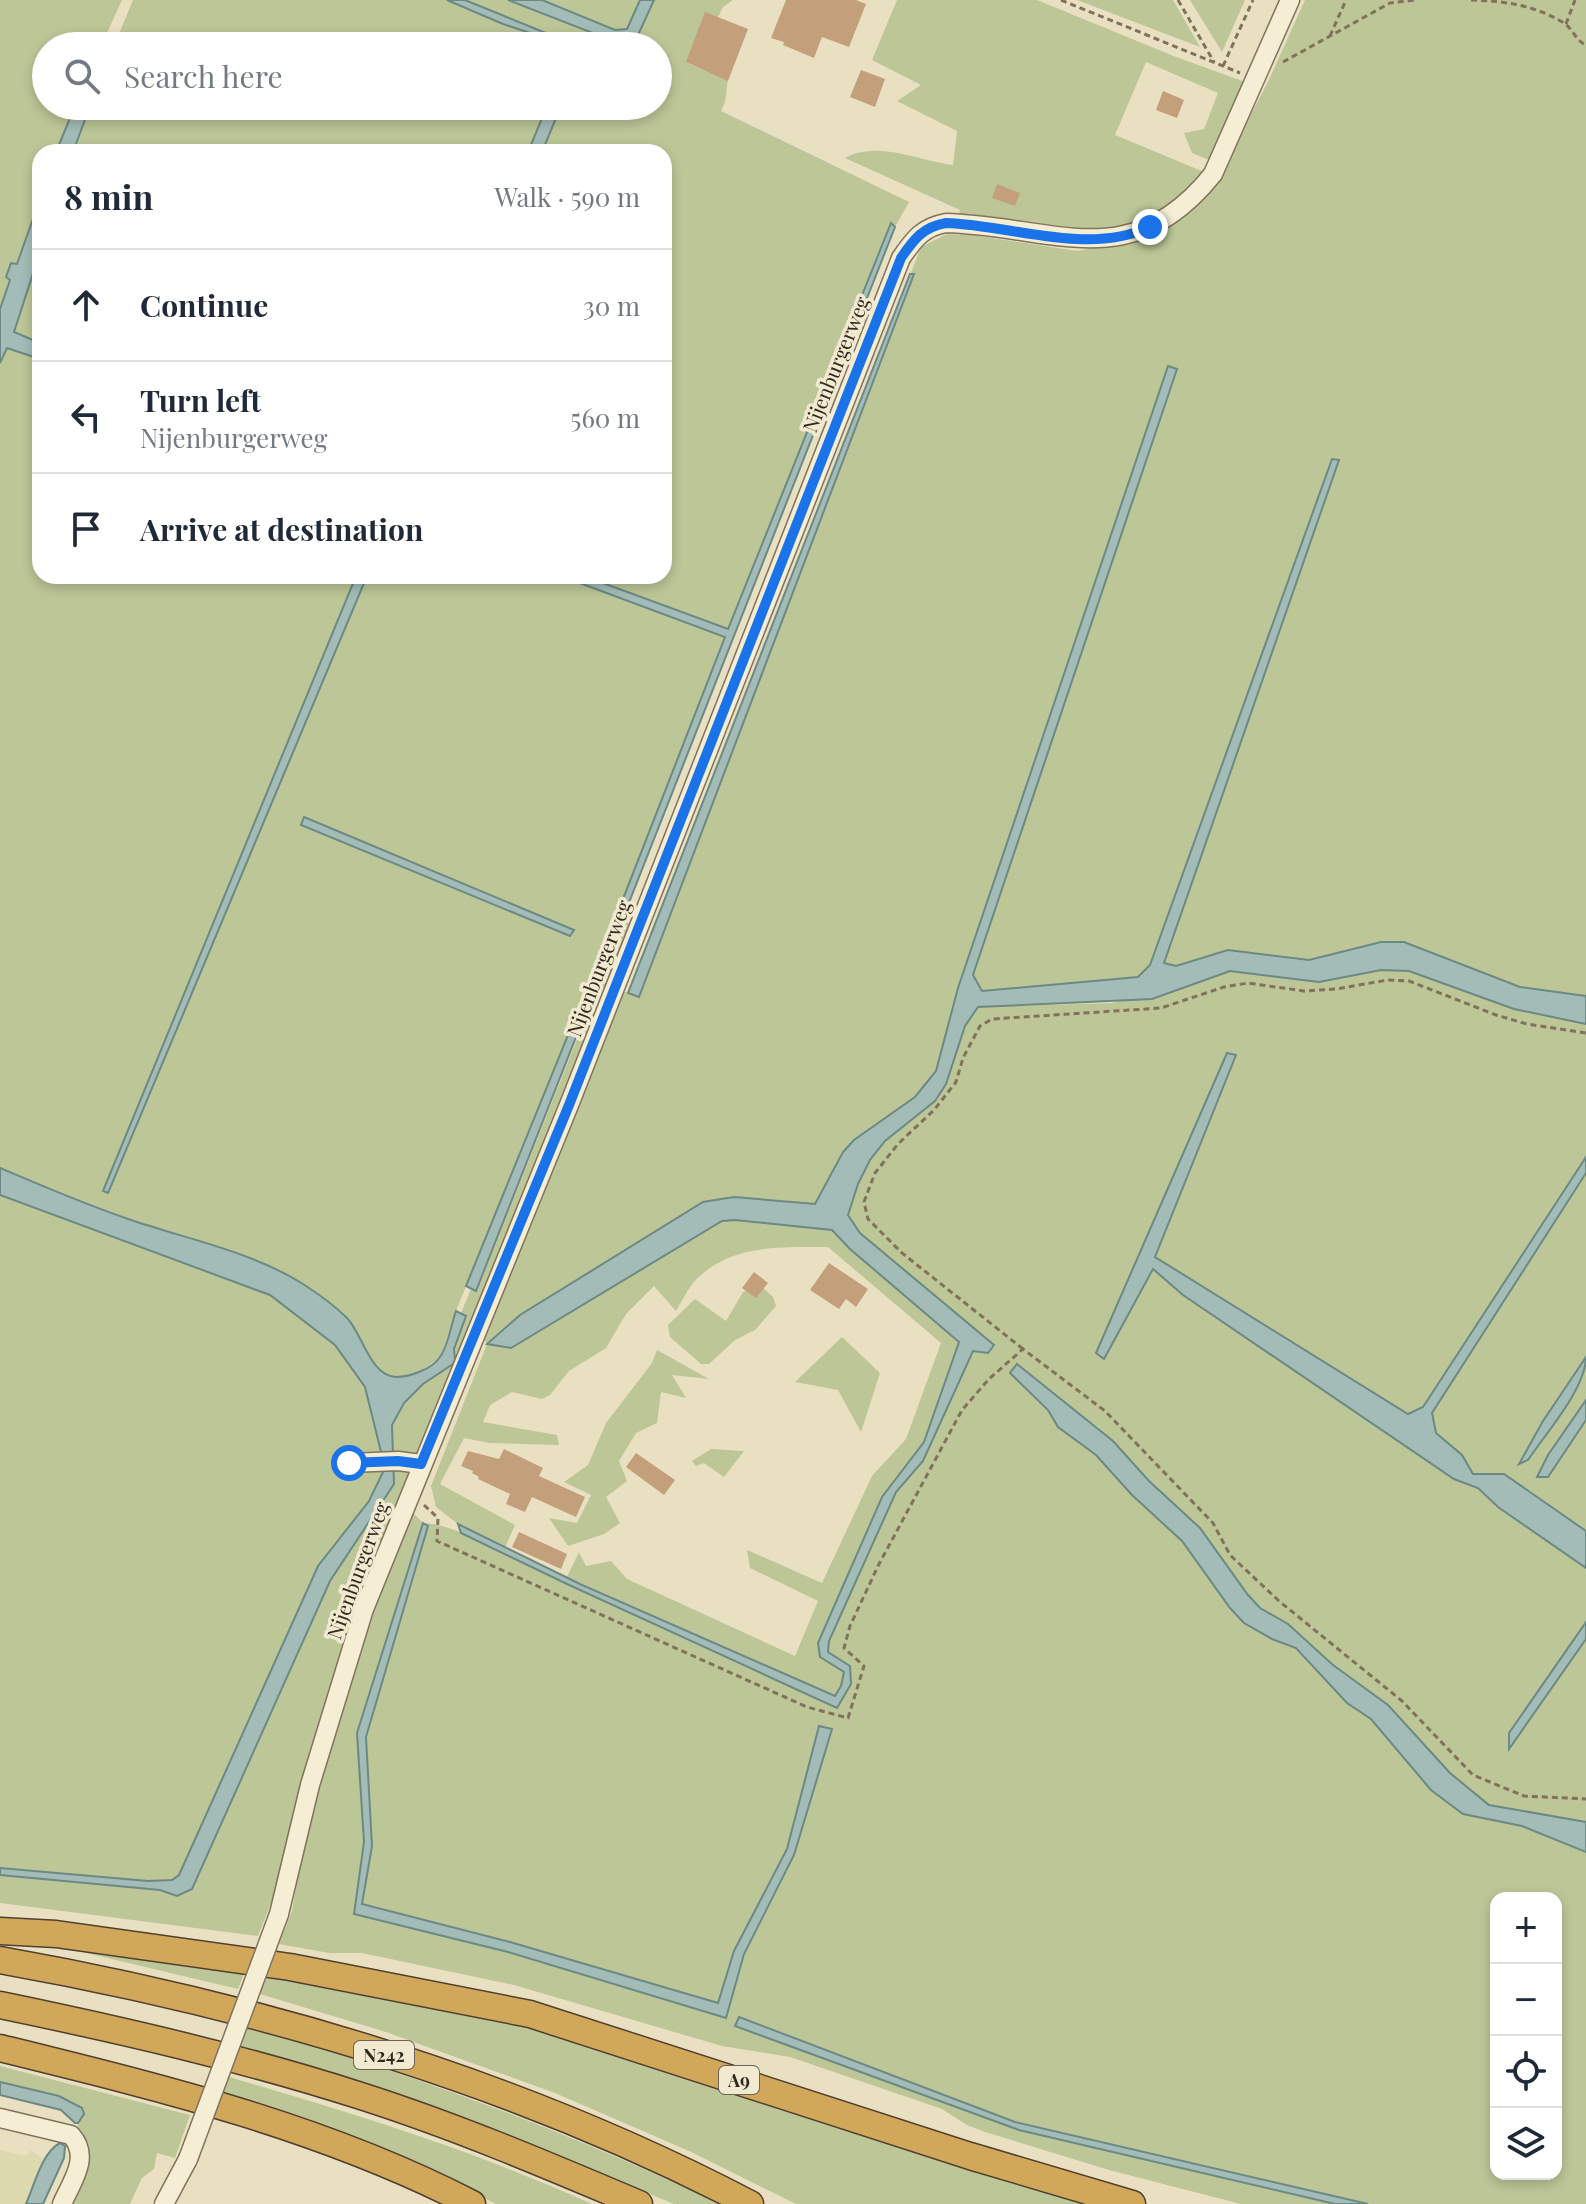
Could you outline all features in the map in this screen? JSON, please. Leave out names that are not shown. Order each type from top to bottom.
[{"type":"highway","name":"A9","points":[[0,1931],[56,1934],[290,1967],[530,2014],[970,2156],[1132,2204]]},
{"type":"highway","name":"N242","points":[[0,1960],[157,1990],[301,2028],[451,2076],[622,2144],[701,2178],[750,2204]]},
{"type":"highway","name":"N242","points":[[0,2005],[112,2028],[359,2095],[528,2157],[639,2204]]},
{"type":"highway","points":[[0,2048],[264,2118],[340,2145],[472,2204]]},
{"type":"street","name":"Nijenburgerweg","points":[[164,2204],[188,2159],[279,1914],[310,1785],[364,1609],[569,1105],[901,258],[922,231],[946,223],[1098,240],[1134,234],[1182,207],[1213,174],[1290,0]]},
{"type":"street","points":[[349,1463],[398,1461],[421,1464]]},
{"type":"street","points":[[0,2118],[71,2135],[77,2141],[81,2161],[62,2204]]},
{"type":"path","points":[[1061,0],[1255,78],[1390,3],[1415,0]]},
{"type":"path","points":[[1178,0],[1214,62]]},
{"type":"path","points":[[1223,66],[1253,0]]},
{"type":"path","points":[[1330,36],[1346,0]]},
{"type":"path","points":[[1471,0],[1513,2],[1566,24],[1586,45]]},
{"type":"path","points":[[1566,24],[1575,0]]},
{"type":"path","points":[[1586,1033],[1527,1024],[1409,981],[1388,980],[1304,991],[1248,983],[1224,987],[1161,1008],[992,1019],[980,1026],[963,1058],[956,1082],[875,1173],[864,1202],[868,1219],[902,1253],[1105,1411],[1213,1523],[1230,1555],[1279,1601],[1402,1701],[1473,1775],[1524,1796],[1586,1799]]},
{"type":"path","points":[[410,1492],[438,1518],[437,1541],[807,1707],[848,1718],[864,1666],[844,1648],[850,1626],[878,1566],[962,1410],[989,1379],[1023,1349]]},
{"type":"shaded area","points":[[0,2150],[25,2156],[31,2150],[45,2160],[26,2204],[0,2204]]},
{"type":"green space","points":[[0,0],[122,0],[107,32],[32,32],[32,120],[69,120],[59,144],[32,144],[32,222],[17,265],[11,263],[6,277],[11,279],[0,309]]},
{"type":"green space","points":[[133,0],[447,0],[528,32],[120,32]]},
{"type":"green space","points":[[465,0],[508,0],[590,32],[543,32]]},
{"type":"green space","points":[[542,0],[640,0],[627,30],[615,30]]},
{"type":"green space","points":[[654,0],[733,0],[723,7],[717,19],[707,16],[689,64],[728,79],[721,111],[909,202],[895,227],[891,224],[728,630],[605,584],[672,584],[672,144],[545,144],[555,120],[672,120],[672,32],[639,32]]},
{"type":"green space","points":[[897,0],[1037,0],[1245,82],[1209,160],[1192,153],[1184,133],[1204,129],[1218,93],[1146,62],[1115,135],[1204,172],[1183,197],[1127,230],[1093,234],[958,218],[960,210],[845,158],[858,153],[885,151],[953,165],[957,131],[897,101],[921,85],[872,60]]},
{"type":"green space","points":[[1077,0],[1173,0],[1200,47]]},
{"type":"green space","points":[[1190,0],[1245,0],[1222,52]]},
{"type":"green space","points":[[1305,0],[1586,0],[1586,996],[1520,987],[1404,942],[1381,942],[1309,960],[1228,950],[1176,966],[1164,963],[1150,965],[1138,977],[983,991],[958,988],[936,1071],[915,1097],[854,1140],[815,1204],[734,1197],[703,1202],[520,1315],[488,1343],[512,1348],[722,1221],[735,1220],[832,1230],[959,1342],[924,1442],[882,1497],[820,1657],[844,1672],[835,1696],[567,1577],[579,1552],[586,1566],[611,1561],[627,1579],[795,1656],[818,1601],[750,1568],[747,1550],[822,1583],[872,1476],[906,1439],[941,1343],[828,1247],[761,1249],[729,1258],[697,1278],[676,1311],[654,1286],[626,1314],[606,1348],[569,1371],[550,1395],[542,1399],[512,1392],[490,1405],[483,1422],[557,1435],[559,1445],[490,1443],[464,1438],[440,1484],[515,1525],[505,1548],[458,1524],[436,1507],[431,1486],[487,1344],[482,1336],[621,992],[628,992],[921,247],[947,234],[1078,251],[1134,239],[1232,150],[1268,82]]},
{"type":"green space","points":[[85,120],[541,120],[531,144],[76,144]]},
{"type":"green space","points":[[32,276],[32,340],[13,333]]},
{"type":"green space","points":[[6,347],[32,356],[32,584],[353,584],[103,1191],[107,1193],[364,584],[583,584],[725,637],[440,1357],[418,1373],[397,1377],[388,1375],[377,1366],[348,1319],[283,1273],[120,1216],[0,1168],[0,363]]},
{"type":"green space","points":[[624,921],[637,927],[417,1463],[409,1471],[377,1553],[274,1895],[258,1936],[0,1903],[0,1875],[160,1890],[177,1896],[213,1844],[330,1581],[394,1484],[392,1425],[404,1403],[455,1360],[454,1349],[466,1316],[461,1313],[471,1289],[477,1291]]},
{"type":"green space","points":[[1381,970],[1409,971],[1514,1009],[1586,1024],[1586,1531],[1504,1474],[1454,1479],[1478,1488],[1498,1507],[1586,1568],[1586,1622],[1509,1733],[1509,1747],[1586,1639],[1586,1822],[1529,1812],[1586,1852],[1586,2204],[1241,2204],[1109,2170],[985,2132],[942,2109],[790,2057],[722,2046],[514,1985],[362,1953],[329,1953],[279,1944],[292,1911],[309,1812],[378,1588],[410,1510],[423,1523],[439,1525],[476,1539],[601,1601],[837,1707],[850,1667],[828,1652],[829,1641],[896,1492],[923,1461],[974,1350],[860,1233],[848,1215],[870,1160],[885,1141],[935,1101],[946,1084],[965,1026],[978,1007],[1112,1003],[1230,971],[1319,982]],"holes":[[[1010,1373],[1098,1427],[1149,1481],[1200,1528],[1260,1608],[1288,1624],[1333,1665],[1388,1705],[1450,1773],[1511,1824],[1431,1790],[1371,1719],[1347,1703],[1296,1648],[1272,1639],[1230,1608],[1182,1541],[1132,1495],[1096,1455],[1058,1427],[1048,1410]],[[423,1523],[428,1527],[366,1737],[372,1846],[362,1905],[510,1942],[718,2003],[734,1951],[787,1849],[819,1726],[831,1729],[794,1855],[744,1954],[725,2018],[508,1952],[355,1914],[364,1842],[357,1733]]]},
{"type":"green space","points":[[0,1195],[270,1295],[335,1345],[365,1387],[385,1468],[369,1501],[318,1566],[179,1875],[172,1880],[148,1881],[0,1868]]},
{"type":"green space","points":[[760,1285],[773,1297],[776,1306],[755,1330],[735,1340],[709,1364],[701,1364],[670,1337],[668,1325],[695,1299],[726,1321],[743,1292]]},
{"type":"green space","points":[[842,1337],[880,1373],[861,1432],[838,1390],[795,1382]]},
{"type":"green space","points":[[657,1350],[709,1379],[672,1375],[686,1398],[661,1392],[657,1423],[636,1433],[619,1461],[627,1481],[606,1497],[620,1523],[604,1534],[568,1546],[549,1518],[577,1523],[591,1495],[564,1482],[588,1465],[606,1423],[652,1363]]},
{"type":"green space","points":[[711,1449],[744,1451],[724,1477],[704,1463],[696,1466],[692,1461]]},
{"type":"green space","points":[[61,1947],[245,1971],[238,1989]]},
{"type":"green space","points":[[268,1974],[551,2034],[1092,2204],[796,2204],[689,2151],[555,2093],[386,2032],[260,1994]]},
{"type":"green space","points":[[248,2027],[370,2064],[489,2106],[606,2152],[721,2204],[674,2204],[467,2118],[373,2085],[241,2046]]},
{"type":"green space","points":[[0,2066],[190,2115],[175,2158],[157,2153],[154,2169],[142,2178],[130,2204],[72,2204],[87,2174],[82,2171],[87,2160],[87,2144],[76,2130],[84,2111],[67,2100],[0,2082]]},
{"type":"green space","points":[[229,2077],[413,2134],[592,2204],[496,2204],[424,2168],[223,2095]]},
{"type":"water","points":[[447,0],[465,0],[543,32],[527,32]]},
{"type":"water","points":[[508,0],[542,0],[615,30],[627,29],[640,0],[654,0],[639,32],[590,32]]},
{"type":"water","points":[[69,120],[85,120],[76,144],[59,144]]},
{"type":"water","points":[[541,120],[555,120],[545,144],[531,144]]},
{"type":"water","points":[[32,222],[32,277],[14,332],[32,340],[32,356],[7,348],[0,363],[0,309],[10,280],[6,277],[11,263],[17,264]]},
{"type":"water","points":[[891,223],[895,227],[476,1291],[466,1286],[616,917],[725,637],[583,584],[606,584],[728,629]]},
{"type":"water","points":[[910,274],[914,274],[639,997],[628,993]]},
{"type":"water","points":[[1168,366],[1177,369],[973,975],[982,991],[1138,977],[1150,965],[1332,459],[1339,460],[1164,963],[1176,966],[1228,950],[1309,960],[1381,942],[1404,942],[1520,987],[1586,996],[1586,1024],[1514,1009],[1409,971],[1381,970],[1319,982],[1230,971],[1152,999],[978,1007],[965,1026],[946,1084],[935,1101],[885,1141],[870,1160],[848,1215],[860,1233],[994,1345],[988,1353],[973,1351],[923,1461],[896,1492],[829,1641],[828,1652],[850,1666],[851,1684],[837,1708],[461,1533],[458,1524],[580,1584],[835,1696],[844,1672],[820,1657],[818,1643],[882,1497],[924,1442],[959,1342],[832,1230],[735,1220],[722,1221],[511,1348],[487,1344],[520,1315],[703,1202],[734,1197],[815,1204],[843,1152],[854,1140],[915,1097],[936,1071],[958,988]]},
{"type":"water","points":[[353,584],[364,584],[108,1193],[103,1191]]},
{"type":"water","points":[[304,817],[574,930],[570,936],[301,825]]},
{"type":"water","points":[[1227,1053],[1236,1055],[1155,1257],[1408,1414],[1423,1407],[1586,1157],[1586,1173],[1432,1413],[1436,1433],[1462,1455],[1473,1474],[1504,1474],[1586,1531],[1586,1568],[1498,1507],[1478,1488],[1454,1479],[1183,1295],[1153,1269],[1104,1359],[1096,1353]]},
{"type":"water","points":[[0,1168],[103,1210],[201,1241],[284,1273],[347,1318],[373,1362],[387,1375],[408,1376],[432,1365],[445,1347],[456,1311],[466,1316],[454,1349],[453,1364],[423,1384],[404,1403],[392,1425],[394,1484],[330,1581],[192,1889],[177,1896],[160,1890],[0,1875],[0,1868],[148,1881],[172,1880],[179,1875],[318,1566],[369,1501],[385,1468],[365,1387],[335,1345],[270,1295],[0,1195]]},
{"type":"water","points":[[1586,1357],[1579,1382],[1564,1410],[1528,1460],[1519,1464],[1543,1421]]},
{"type":"water","points":[[1017,1364],[1113,1441],[1149,1481],[1200,1528],[1260,1608],[1288,1624],[1333,1665],[1388,1705],[1450,1773],[1489,1805],[1586,1822],[1586,1852],[1522,1826],[1463,1814],[1431,1790],[1371,1719],[1347,1703],[1296,1648],[1244,1623],[1182,1541],[1132,1495],[1096,1455],[1058,1427],[1048,1410],[1010,1373]]},
{"type":"water","points":[[1586,1400],[1586,1420],[1548,1477],[1537,1477],[1548,1455]]},
{"type":"water","points":[[423,1523],[428,1526],[366,1737],[372,1846],[362,1904],[510,1942],[718,2003],[734,1951],[787,1849],[819,1726],[832,1729],[794,1855],[744,1954],[726,2018],[508,1952],[354,1914],[364,1842],[357,1733]]},
{"type":"water","points":[[1586,1622],[1586,1639],[1509,1749],[1509,1733]]},
{"type":"water","points":[[739,2017],[1015,2122],[1368,2204],[1335,2204],[1019,2130],[735,2026]]},
{"type":"water","points":[[0,2082],[59,2096],[82,2108],[84,2114],[75,2123],[61,2110],[0,2095]]},
{"type":"water","points":[[60,2143],[65,2146],[64,2158],[43,2204],[26,2204],[43,2162]]},
{"type":"building","points":[[786,0],[856,0],[866,4],[849,47],[822,37],[814,58],[771,38]]},
{"type":"building","points":[[705,12],[748,29],[728,81],[686,62]]},
{"type":"building","points":[[861,70],[885,79],[875,107],[850,97]]},
{"type":"building","points":[[1163,91],[1184,100],[1177,118],[1156,110]]},
{"type":"building","points":[[997,184],[1020,193],[1015,206],[992,198]]},
{"type":"building","points":[[829,1263],[868,1289],[856,1307],[846,1299],[839,1309],[810,1290]]},
{"type":"building","points":[[754,1272],[768,1283],[756,1298],[742,1288]]},
{"type":"building","points":[[504,1449],[543,1468],[539,1476],[585,1497],[576,1517],[532,1497],[525,1512],[506,1504],[510,1494],[478,1479],[473,1471],[461,1466],[468,1451],[499,1459]]},
{"type":"building","points":[[636,1453],[675,1480],[664,1495],[626,1467]]},
{"type":"building","points":[[519,1532],[567,1554],[561,1569],[512,1547]]},
{"type":"route","points":[[349,1463],[398,1461],[421,1464],[569,1105],[901,258],[922,231],[946,223],[1098,240],[1134,234],[1150,227]]}]
